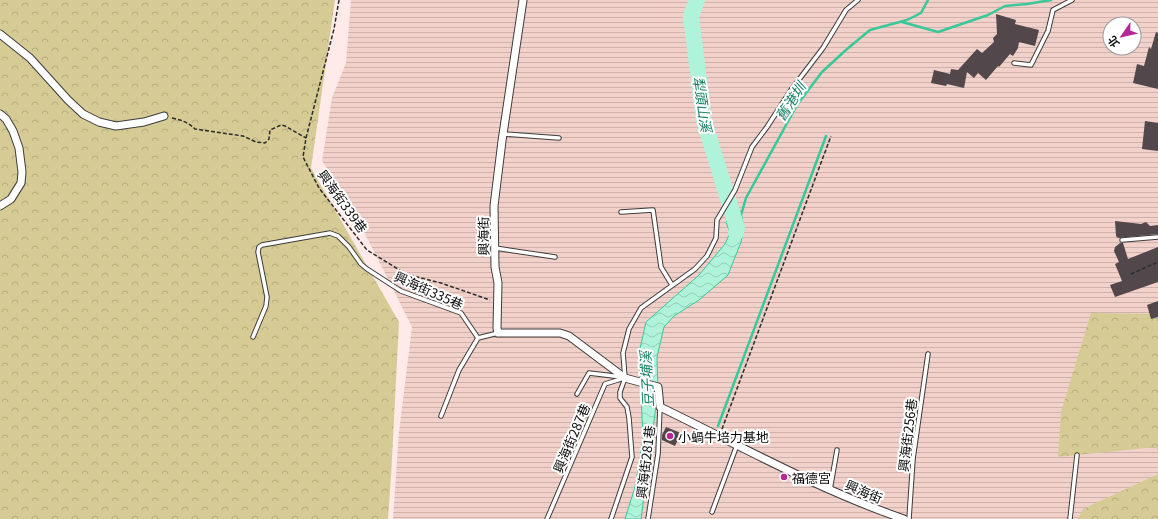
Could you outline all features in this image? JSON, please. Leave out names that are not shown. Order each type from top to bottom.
[{"type":"street","name":"興海街","points":[[498,333],[498,283],[495,267],[494,206],[523,0]]},
{"type":"street","points":[[0,34],[30,58],[68,100],[83,114],[99,122],[116,126],[144,122],[156,117],[164,116]]},
{"type":"street","points":[[0,114],[6,119],[13,131],[19,148],[22,172],[21,184],[11,199],[0,206]]},
{"type":"street","points":[[498,333],[560,333],[569,336],[625,378],[658,386],[660,407]]},
{"type":"street","name":"興海街","points":[[660,407],[779,467],[877,510],[904,519]]},
{"type":"lane","points":[[611,519],[632,457],[627,407],[620,398],[620,392],[625,378],[623,353],[629,329],[641,308],[695,269],[707,256],[716,238],[717,220],[735,190],[752,146],[767,127],[791,90],[823,48],[846,10],[858,0]]},
{"type":"lane","points":[[1014,63],[1031,65],[1048,31],[1053,10],[1072,0]]},
{"type":"lane","points":[[503,134],[560,138]]},
{"type":"lane","points":[[621,212],[653,210],[661,267],[672,285]]},
{"type":"lane","name":"興海街335巷","points":[[253,337],[266,306],[267,297],[258,252],[259,247],[262,245],[330,233],[338,236],[349,247],[367,270],[401,291],[461,313],[478,338]]},
{"type":"lane","points":[[1122,240],[1158,237]]},
{"type":"lane","points":[[495,248],[555,257]]},
{"type":"lane","points":[[441,416],[459,370],[478,338],[498,333]]},
{"type":"lane","name":"興海街256巷","points":[[908,519],[913,459],[928,354]]},
{"type":"lane","points":[[577,394],[589,373],[625,378]]},
{"type":"lane","name":"興海街287巷","points":[[547,519],[605,384],[625,378]]},
{"type":"lane","name":"興海街281巷","points":[[648,519],[658,454],[660,407]]},
{"type":"lane","points":[[712,512],[738,445]]},
{"type":"lane","points":[[830,490],[837,450]]},
{"type":"lane","points":[[1070,519],[1077,456]]},
{"type":"path","name":"興海街339巷","points":[[339,0],[334,29],[306,138],[303,157],[319,188],[367,250],[406,274],[441,283],[498,303]]},
{"type":"path","points":[[164,116],[184,121],[190,124],[195,130],[243,136],[257,142],[265,143],[269,139],[270,130],[281,125],[306,138]]},
{"type":"path","points":[[720,436],[831,136]]},
{"type":"path","points":[[1131,274],[1158,262]]},
{"type":"shaded area","points":[[351,0],[1158,0],[1158,519],[393,519],[399,432],[412,327],[347,199],[322,161],[332,98],[346,63]]},
{"type":"green space","points":[[0,0],[335,0],[311,168],[399,322],[388,519],[0,519]]},
{"type":"green space","points":[[1091,313],[1158,314],[1158,452],[1156,447],[1058,457],[1061,412]]},
{"type":"green space","points":[[1158,474],[1158,519],[1078,519],[1083,509]]},
{"type":"water","name":"豆子埔溪","points":[[735,211],[741,211],[744,229],[741,242],[728,275],[699,300],[674,316],[664,327],[657,357],[658,391],[641,519],[625,519],[635,487],[643,439],[639,353],[646,322],[699,275],[725,244],[730,233],[726,222]]},
{"type":"building","points":[[996,14],[1016,20],[1015,24],[1039,30],[1035,46],[1019,42],[1018,48],[1013,56],[1010,54],[986,80],[978,73],[974,78],[967,72],[964,88],[947,84],[946,86],[931,83],[934,70],[950,74],[951,69],[958,70],[977,49],[982,53],[994,42],[993,38],[997,34]]},
{"type":"building","points":[[1156,32],[1158,33],[1158,89],[1133,83],[1137,64],[1144,66],[1149,47],[1151,49]]},
{"type":"building","points":[[1145,121],[1158,123],[1158,151],[1142,149]]},
{"type":"building","points":[[1115,221],[1141,224],[1146,222],[1150,226],[1158,225],[1158,234],[1118,238],[1116,236]]},
{"type":"building","points":[[1120,243],[1123,243],[1128,259],[1158,247],[1158,282],[1115,297],[1110,285],[1122,281],[1115,264],[1119,262],[1114,251],[1115,247]]},
{"type":"building","points":[[1158,301],[1158,317],[1151,319],[1147,305]]},
{"type":"building","name":"小蝸牛培力基地","points":[[666,427],[681,433],[675,446],[662,440],[662,435]]},
{"type":"waterway","name":"犁頭山溪","points":[[697,0],[691,16],[704,121],[737,228],[736,233]]},
{"type":"waterway","name":"舊港圳","points":[[741,215],[746,198],[797,105],[822,72],[870,30],[907,20],[921,13],[928,0]]},
{"type":"waterway","name":"舊港圳","points":[[902,22],[938,32],[988,15],[1005,6],[1051,0]]},
{"type":"waterway","points":[[718,426],[826,136]]},
{"type":"place","name":"小蝸牛培力基地","points":[[670,436]]},
{"type":"place","name":"福德宮","points":[[784,477]]}]
